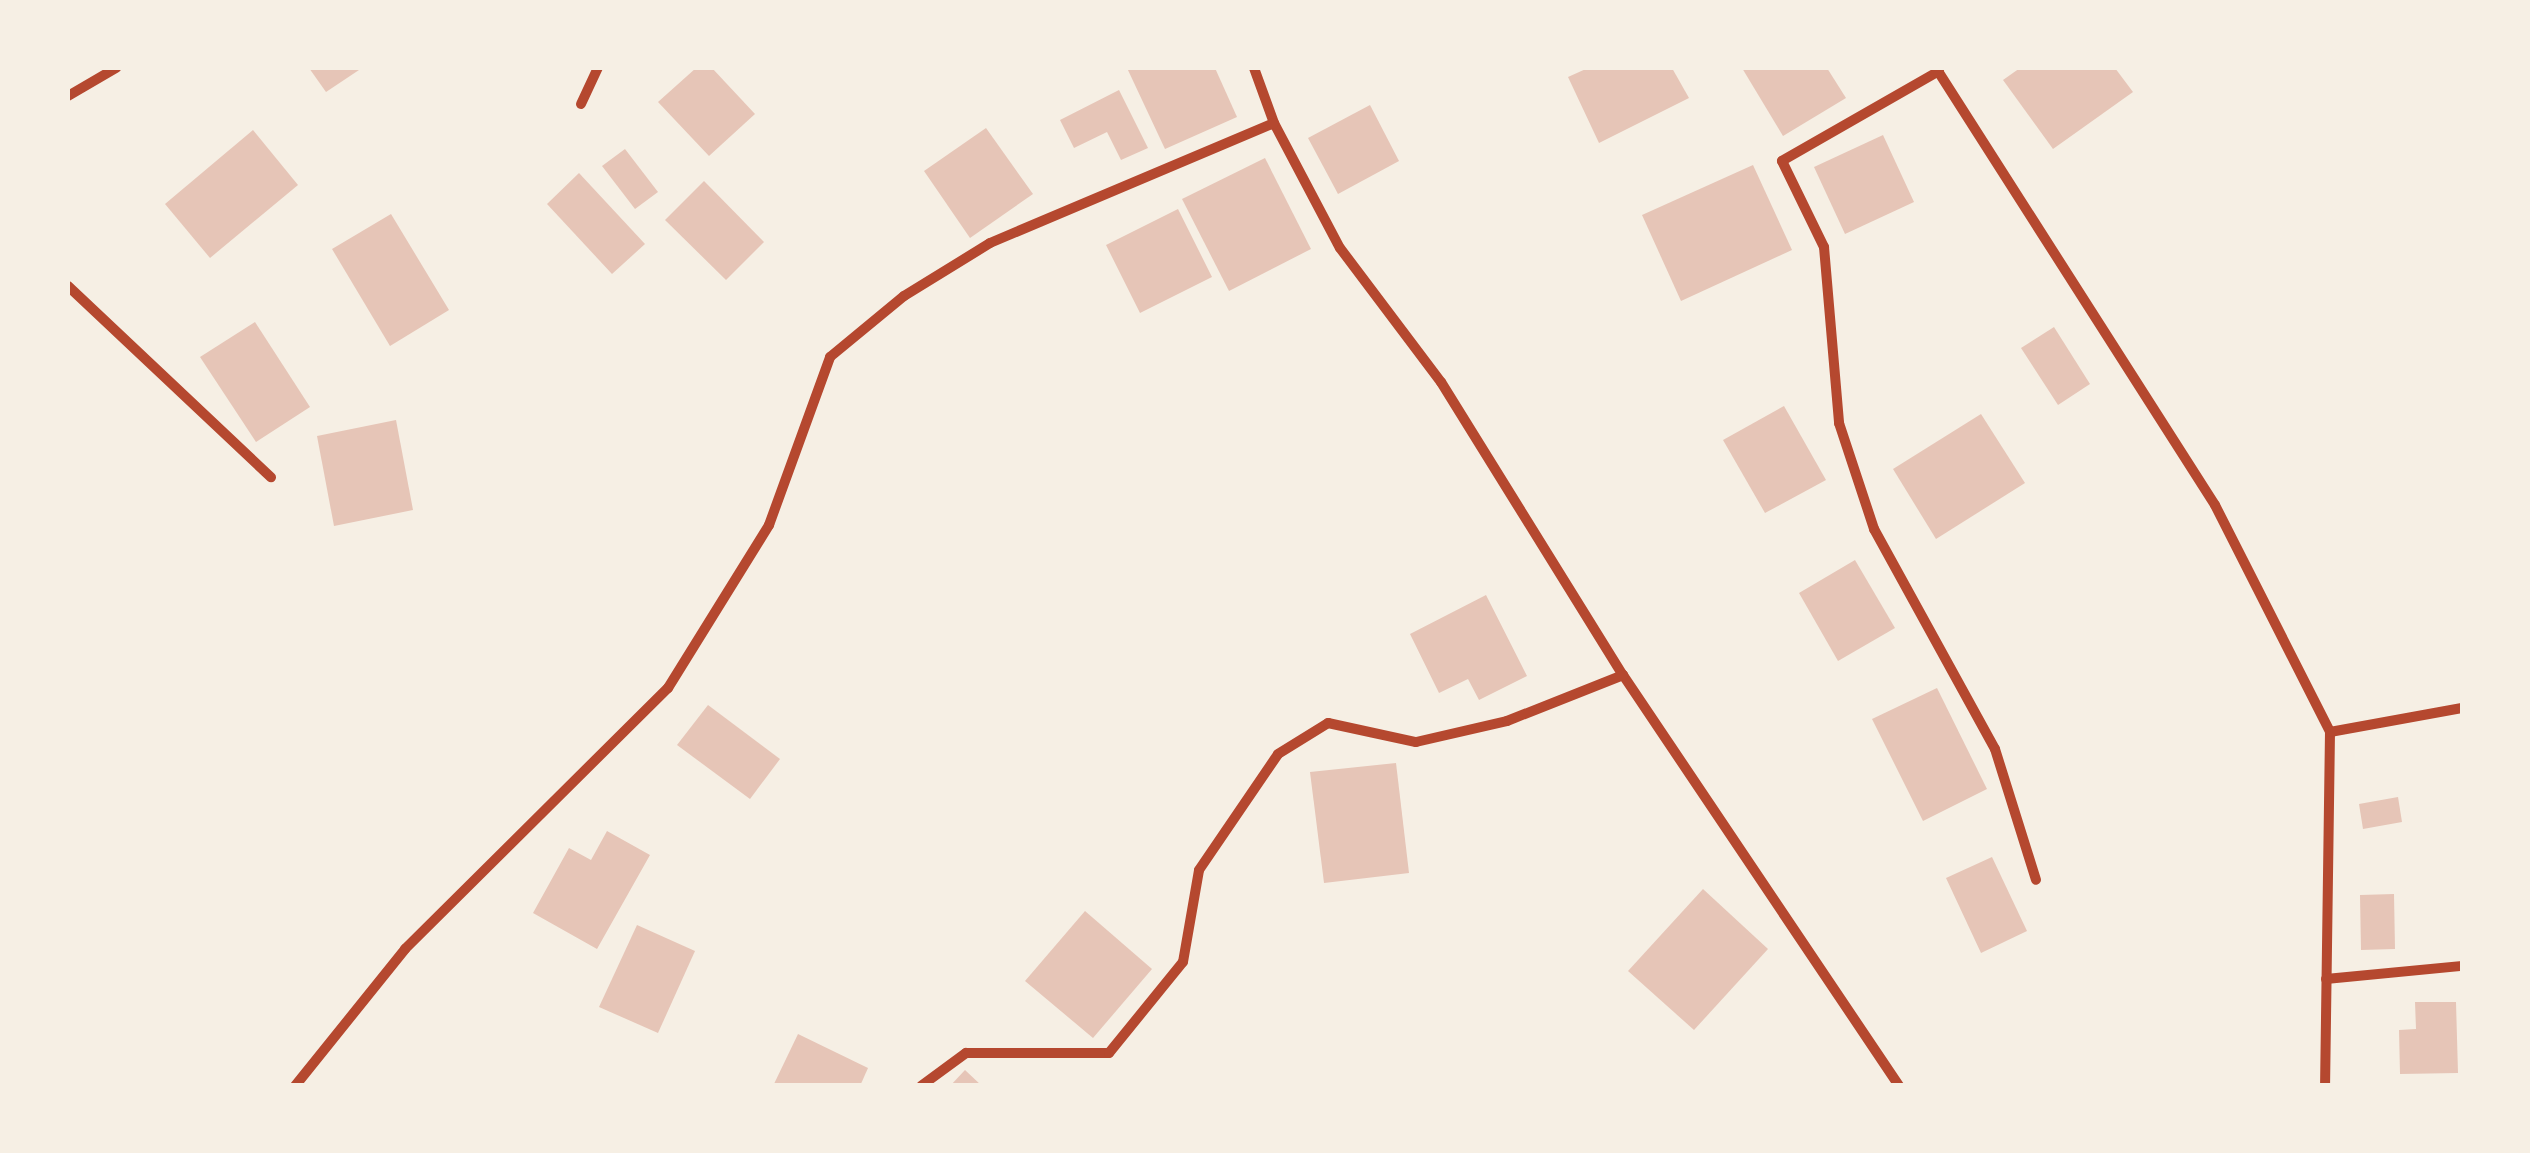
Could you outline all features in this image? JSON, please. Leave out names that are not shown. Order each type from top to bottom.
[{"type":"street","points":[[68,96],[116,68]]},
{"type":"street","points":[[581,104],[598,68]]},
{"type":"street","points":[[1254,68],[1274,124],[1340,248],[1441,382],[1623,675],[1899,1086]]},
{"type":"street","points":[[2036,880],[1995,749],[1874,529],[1839,423],[1824,247],[1782,161],[1938,69],[2215,506],[2330,732],[2325,1086]]},
{"type":"street","points":[[295,1086],[406,949],[668,688],[769,525],[830,357],[904,296],[990,243],[1274,124]]},
{"type":"street","points":[[68,286],[271,478]]},
{"type":"street","points":[[921,1086],[966,1053],[1109,1053],[1183,962],[1199,870],[1278,754],[1328,723],[1416,742],[1507,720],[1623,675]]},
{"type":"street","points":[[2330,732],[2462,708]]},
{"type":"street","points":[[2326,980],[2462,966]]},
{"type":"building","points":[[309,68],[362,68],[326,92]]},
{"type":"building","points":[[696,68],[712,68],[755,114],[709,156],[658,102]]},
{"type":"building","points":[[1127,68],[1215,68],[1237,117],[1165,149]]},
{"type":"building","points":[[1588,68],[1672,68],[1689,98],[1599,143],[1568,77]]},
{"type":"building","points":[[1742,68],[1827,68],[1846,98],[1783,136]]},
{"type":"building","points":[[2020,68],[2115,68],[2133,92],[2053,149],[2003,80]]},
{"type":"building","points":[[1119,90],[1148,148],[1121,160],[1107,132],[1074,148],[1060,120]]},
{"type":"building","points":[[1370,105],[1399,161],[1338,194],[1308,138]]},
{"type":"building","points":[[986,128],[1033,194],[970,238],[924,171]]},
{"type":"building","points":[[253,130],[298,185],[210,258],[165,204]]},
{"type":"building","points":[[1883,135],[1914,202],[1845,234],[1814,167]]},
{"type":"building","points":[[625,149],[658,192],[635,209],[602,166]]},
{"type":"building","points":[[1265,158],[1311,249],[1229,291],[1182,199]]},
{"type":"building","points":[[1753,165],[1792,250],[1681,301],[1642,215]]},
{"type":"building","points":[[579,173],[645,244],[612,274],[547,204]]},
{"type":"building","points":[[704,181],[764,242],[726,280],[665,220]]},
{"type":"building","points":[[1178,209],[1212,277],[1140,313],[1106,245]]},
{"type":"building","points":[[391,214],[449,310],[390,346],[332,249]]},
{"type":"building","points":[[255,322],[310,407],[256,442],[200,357]]},
{"type":"building","points":[[2054,327],[2090,384],[2058,405],[2021,348]]},
{"type":"building","points":[[1784,406],[1826,480],[1765,513],[1723,440]]},
{"type":"building","points":[[1981,414],[2025,483],[1936,539],[1893,469]]},
{"type":"building","points":[[396,420],[413,510],[334,526],[317,436]]},
{"type":"building","points":[[1855,560],[1895,628],[1838,661],[1799,593]]},
{"type":"building","points":[[1486,595],[1527,676],[1479,700],[1468,679],[1439,693],[1410,634]]},
{"type":"building","points":[[1937,688],[1987,789],[1923,821],[1872,719]]},
{"type":"building","points":[[708,705],[780,759],[750,799],[677,745]]},
{"type":"building","points":[[1396,763],[1409,873],[1324,883],[1310,772]]},
{"type":"building","points":[[2398,797],[2402,822],[2363,829],[2359,804]]},
{"type":"building","points":[[607,831],[650,855],[597,949],[533,913],[569,848],[591,860]]},
{"type":"building","points":[[1992,857],[2027,931],[1981,953],[1946,878]]},
{"type":"building","points":[[1703,889],[1768,949],[1694,1030],[1628,971]]},
{"type":"building","points":[[2394,894],[2395,949],[2361,950],[2360,895]]},
{"type":"building","points":[[1085,911],[1152,969],[1093,1038],[1025,981]]},
{"type":"building","points":[[637,925],[695,951],[658,1033],[599,1007]]},
{"type":"building","points":[[2415,1002],[2456,1002],[2458,1073],[2400,1074],[2399,1030],[2416,1029]]},
{"type":"building","points":[[798,1034],[868,1068],[860,1086],[773,1086]]},
{"type":"building","points":[[965,1070],[982,1086],[950,1086]]}]
